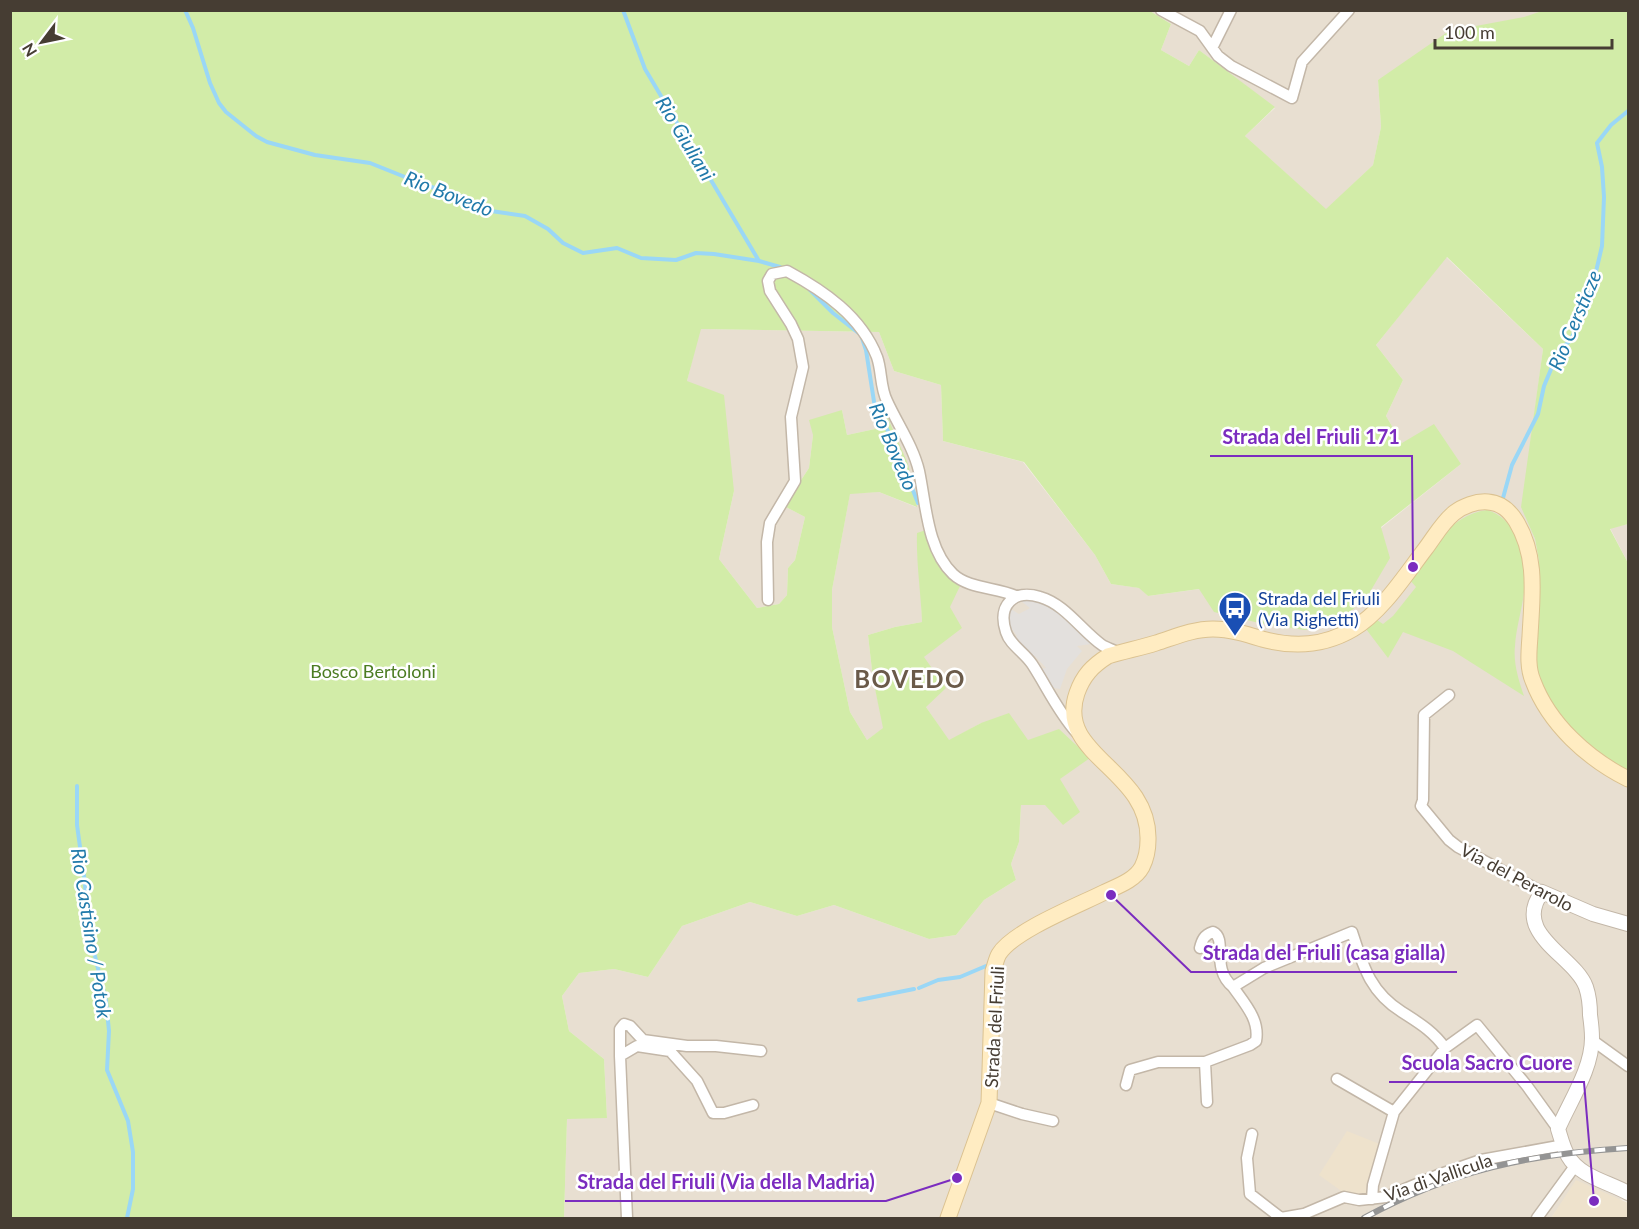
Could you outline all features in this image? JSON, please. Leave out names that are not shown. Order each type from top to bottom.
[{"type":"main road","points":[[1078,734],[1072,706],[1080,683],[1096,663],[1119,653],[1191,632],[1214,629],[1239,632],[1291,644],[1322,643],[1352,629],[1372,615],[1439,529],[1456,512],[1473,503],[1493,502],[1512,514],[1531,553],[1533,593],[1529,656],[1532,679],[1538,692],[1553,718],[1577,744],[1594,759],[1629,779]]},
{"type":"main road","name":"Strada del Friuli","points":[[948,1218],[990,1102],[993,978],[999,954],[1029,930],[1126,882],[1142,867],[1146,854],[1148,824],[1136,795],[1078,734]]},
{"type":"street","points":[[1161,10],[1200,31],[1218,56],[1231,66],[1293,98],[1302,62],[1349,10]]},
{"type":"street","points":[[1212,48],[1231,10]]},
{"type":"street","points":[[768,600],[767,542],[770,523],[795,481],[791,417],[803,367],[798,339],[770,291],[768,281],[772,274],[787,271],[847,311],[872,346],[878,358],[886,399],[915,459],[934,541],[946,566],[964,582],[1006,591],[1016,596],[1042,597],[1053,603],[1102,645],[1119,653]]},
{"type":"street","points":[[1016,596],[1009,602],[1004,612],[1006,633],[1030,661],[1065,720],[1078,734]]},
{"type":"street","name":"Via del Perarolo","points":[[1449,695],[1424,716],[1421,806],[1449,840],[1458,847],[1542,892],[1593,914],[1629,924]]},
{"type":"street","points":[[1542,892],[1533,917],[1537,928],[1552,949],[1580,976],[1586,988],[1592,1040],[1587,1064],[1558,1129]]},
{"type":"street","points":[[1126,1085],[1130,1070],[1158,1062],[1205,1062],[1250,1046],[1256,1041],[1254,1018],[1249,1008],[1227,982],[1221,971],[1220,940],[1217,934],[1213,932],[1203,938],[1200,948]]},
{"type":"street","points":[[1233,987],[1264,968],[1352,932],[1364,968],[1375,988],[1391,1004],[1427,1028],[1445,1048]]},
{"type":"street","points":[[627,1218],[620,1056],[620,1029],[624,1024],[630,1026],[643,1040],[687,1046],[716,1046],[761,1051]]},
{"type":"street","points":[[1372,1199],[1373,1185],[1394,1112],[1445,1048],[1477,1025],[1527,1086],[1558,1129],[1575,1166],[1629,1193]]},
{"type":"street","points":[[1592,1040],[1629,1066]]},
{"type":"street","points":[[620,1056],[637,1047],[670,1051],[698,1081],[713,1113],[724,1113],[753,1105]]},
{"type":"street","points":[[1205,1062],[1207,1102]]},
{"type":"street","points":[[1337,1079],[1394,1112]]},
{"type":"street","points":[[990,1102],[1053,1122]]},
{"type":"street","name":"Via di Vallicula","points":[[1252,1134],[1247,1158],[1250,1194],[1281,1218],[1304,1214],[1344,1197],[1359,1200],[1386,1197],[1481,1160],[1564,1145]]},
{"type":"street","points":[[1537,1218],[1575,1166]]},
{"type":"shaded area","points":[[1150,11],[1542,11],[1378,80],[1381,127],[1373,165],[1326,210],[1245,136],[1275,108],[1199,50],[1189,66],[1161,50],[1171,24]]},
{"type":"shaded area","points":[[1446,257],[1543,349],[1522,507],[1535,539],[1539,561],[1537,593],[1551,703],[1576,734],[1628,773],[1628,1203],[1624,1199],[1559,1207],[1551,1218],[564,1218],[567,1118],[607,1117],[604,1059],[569,1031],[562,996],[579,973],[614,969],[648,977],[682,926],[750,902],[797,916],[834,905],[929,939],[956,935],[984,900],[1016,880],[1011,864],[1019,842],[1021,805],[1045,805],[1028,740],[981,723],[949,741],[926,707],[924,657],[950,607],[942,567],[918,534],[922,622],[868,635],[873,679],[884,728],[867,740],[850,712],[832,627],[832,590],[850,493],[879,492],[916,507],[881,401],[875,429],[847,435],[842,410],[813,435],[809,468],[784,506],[805,517],[795,560],[788,568],[787,595],[779,604],[757,608],[719,559],[734,491],[687,381],[700,329],[879,332],[894,371],[941,385],[943,441],[1023,462],[1095,555],[1111,584],[1140,588],[1148,596],[1200,589],[1381,528],[1461,464],[1402,443],[1386,416],[1403,380],[1376,345]]},
{"type":"shaded area","points":[[1628,524],[1628,563],[1610,528]]},
{"type":"shaded area","points":[[1035,600],[1050,606],[1090,638],[1091,644],[1077,646],[1082,651],[1067,669],[1060,689],[1049,687],[1050,680],[1045,680],[1039,669],[1046,668],[1015,638],[1017,636],[1007,622],[1011,609],[1019,614],[1030,608],[1021,601]]},
{"type":"shaded area","points":[[1347,1131],[1382,1145],[1368,1194],[1347,1195],[1319,1175]]},
{"type":"shaded area","points":[[1576,1180],[1628,1203],[1628,1218],[1551,1218]]},
{"type":"green space","name":"Bosco Bertoloni","points":[[10,11],[1150,11],[1171,24],[1161,50],[1189,66],[1199,50],[1275,107],[1245,136],[1326,209],[1373,165],[1381,127],[1378,80],[1449,31],[1524,17],[1542,11],[1628,11],[1628,524],[1610,529],[1628,563],[1628,773],[1615,767],[1576,734],[1551,703],[1542,687],[1534,661],[1539,561],[1535,539],[1521,507],[1543,349],[1447,257],[1376,345],[1403,380],[1386,416],[1402,443],[1434,424],[1461,464],[1381,527],[1390,558],[1367,597],[1337,623],[1305,630],[1259,623],[1214,612],[1199,589],[1148,596],[1139,588],[1111,584],[1095,555],[1024,462],[943,441],[941,385],[894,371],[879,332],[701,329],[687,381],[724,395],[734,491],[719,559],[757,608],[779,604],[787,595],[788,568],[795,560],[805,517],[784,506],[809,468],[813,435],[809,420],[842,410],[847,435],[875,429],[880,400],[908,464],[917,507],[879,492],[850,494],[832,590],[832,627],[850,712],[867,740],[883,728],[873,679],[868,635],[922,622],[917,533],[926,530],[942,567],[960,586],[950,607],[962,628],[924,657],[946,688],[926,707],[949,740],[981,723],[1009,713],[1028,740],[1059,729],[1090,758],[1060,779],[1080,812],[1063,825],[1045,805],[1021,805],[1019,842],[1011,864],[1016,880],[984,900],[956,935],[929,939],[834,905],[797,916],[750,902],[682,926],[648,977],[614,969],[579,973],[562,996],[569,1031],[604,1059],[607,1118],[567,1119],[564,1218],[11,1218]]},
{"type":"green space","points":[[1487,510],[1507,522],[1519,543],[1522,555],[1525,580],[1515,659],[1524,696],[1453,651],[1403,632],[1388,658],[1366,629],[1377,620],[1383,624],[1393,616],[1416,587],[1409,579],[1433,546],[1451,527],[1474,513]]},
{"type":"waterway","name":"Rio Bovedo","points":[[185,10],[219,103],[226,112],[267,142],[315,155],[370,163],[425,185],[466,198],[491,211],[525,216],[548,229],[563,243],[583,253],[617,248],[641,258],[676,260],[696,253],[714,254],[759,261],[780,267]]},
{"type":"waterway","name":"Rio Giuliani","points":[[623,10],[645,69],[759,261]]},
{"type":"waterway","name":"Rio Cersticze","points":[[1503,498],[1512,465],[1538,414],[1544,386],[1559,350],[1570,341],[1583,314],[1594,280],[1602,246],[1604,197],[1602,167],[1597,143],[1611,125],[1628,111]]},
{"type":"waterway","name":"Rio Bovedo","points":[[810,290],[833,313],[861,335],[866,350],[875,408],[893,440],[918,503]]},
{"type":"waterway","name":"Rio Castisino / Potok","points":[[77,786],[77,825],[90,936],[106,1001],[109,1031],[107,1070],[128,1121],[133,1152],[133,1189],[127,1218]]},
{"type":"waterway","points":[[919,988],[938,980],[960,977],[986,966]]},
{"type":"waterway","points":[[859,1000],[914,989]]},
{"type":"railway","points":[[1364,1218],[1428,1188],[1492,1167],[1557,1155],[1628,1148]]},
{"type":"place","name":"Strada del Friuli 171","points":[[1413,567]]},
{"type":"place","name":"Strada del Friuli (Via Righetti)","points":[[1235,637]]},
{"type":"place","name":"Strada del Friuli (casa gialla)","points":[[1111,895]]},
{"type":"place","name":"Strada del Friuli (Via della Madria)","points":[[957,1178]]},
{"type":"place","name":"Scuola Sacro Cuore","points":[[1594,1201]]},
{"type":"district","name":"BOVEDO","points":[[910,678]]}]
